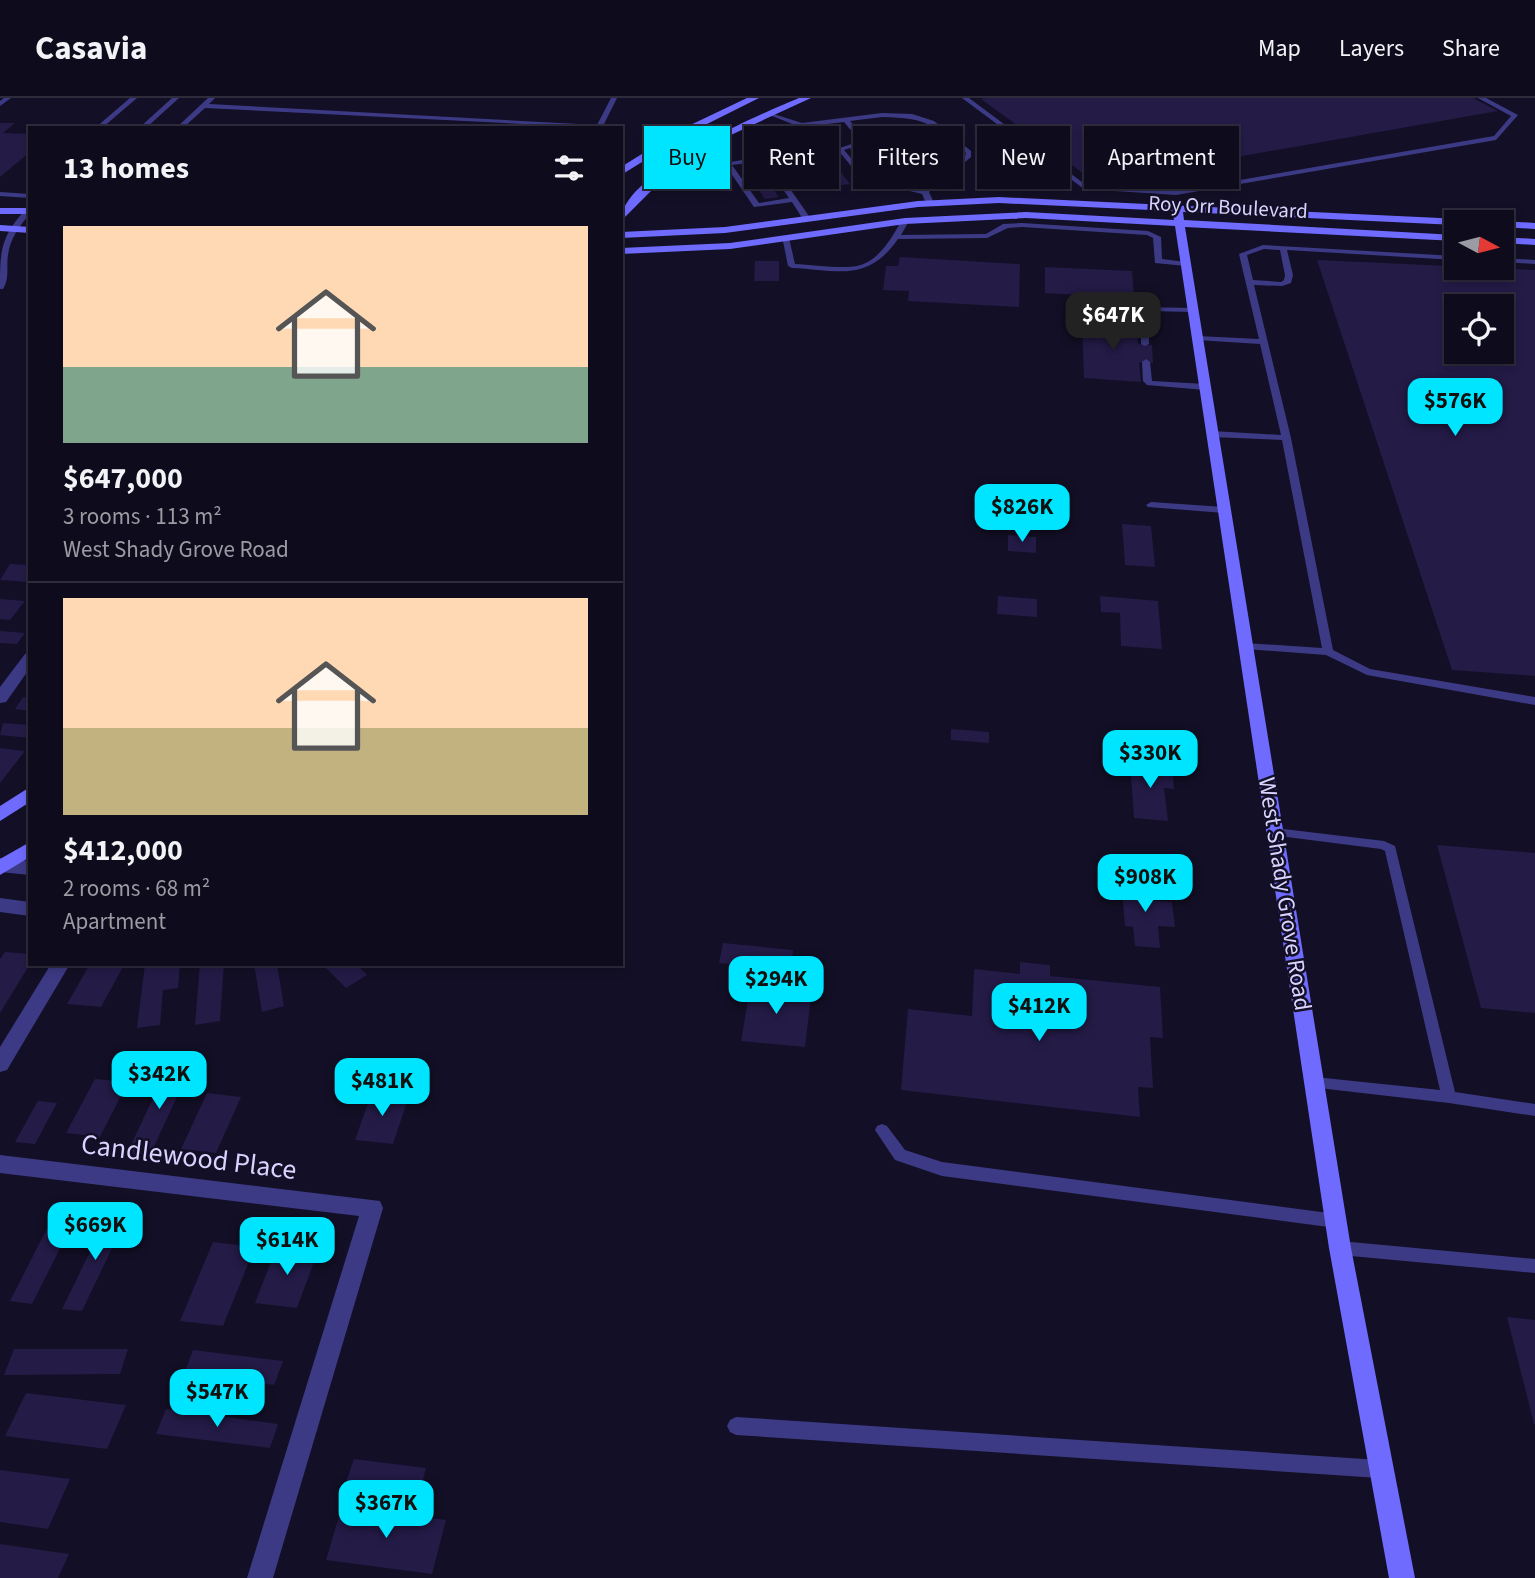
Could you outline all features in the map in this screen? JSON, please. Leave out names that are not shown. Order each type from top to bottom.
[{"type":"main road","points":[[623,171],[661,144],[710,116],[755,98]]},
{"type":"main road","points":[[623,215],[631,204],[673,167],[715,139],[807,98]]},
{"type":"main road","points":[[742,103],[769,113]]},
{"type":"main road","name":"Roy Orr Boulevard","points":[[623,235],[685,234],[930,203],[999,200],[1444,237]]},
{"type":"main road","points":[[631,204],[638,220],[663,231],[685,234]]},
{"type":"main road","points":[[0,211],[28,211]]},
{"type":"main road","name":"Roy Orr Boulevard","points":[[623,251],[694,250],[905,221],[1026,215],[1444,222]]},
{"type":"main road","name":"West Shady Grove Road","points":[[1178,216],[1340,1248],[1379,1469],[1402,1578]]},
{"type":"main road","points":[[1514,225],[1535,226]]},
{"type":"main road","points":[[0,228],[28,230]]},
{"type":"main road","points":[[1514,241],[1535,242]]},
{"type":"main road","points":[[0,815],[28,794]]},
{"type":"main road","points":[[1,866],[28,849]]},
{"type":"street","points":[[0,698],[28,660]]},
{"type":"street","points":[[1,866],[28,868]]},
{"type":"street","points":[[0,905],[28,909]]},
{"type":"street","points":[[0,1064],[60,966]]},
{"type":"street","name":"Candlewood Place","points":[[0,1164],[372,1208],[260,1578]]},
{"type":"lane","points":[[0,104],[8,98]]},
{"type":"lane","points":[[100,126],[134,98]]},
{"type":"lane","points":[[144,126],[176,98]]},
{"type":"lane","points":[[181,126],[212,98]]},
{"type":"lane","points":[[600,126],[614,98]]},
{"type":"lane","points":[[965,98],[1084,187],[1176,194],[1496,138],[1515,115],[1482,98]]},
{"type":"lane","points":[[203,106],[580,126]]},
{"type":"lane","points":[[769,113],[802,125],[882,115],[912,116],[932,122],[969,152],[968,157],[925,192]]},
{"type":"lane","points":[[845,119],[853,129]]},
{"type":"lane","points":[[853,145],[840,149],[853,165]]},
{"type":"lane","points":[[744,161],[727,163],[744,187]]},
{"type":"lane","points":[[746,189],[757,205],[793,200]]},
{"type":"lane","points":[[785,189],[807,219]]},
{"type":"lane","points":[[909,189],[925,192]]},
{"type":"lane","points":[[925,192],[930,203]]},
{"type":"lane","points":[[0,194],[28,196]]},
{"type":"lane","points":[[0,287],[4,282],[4,254],[12,229],[28,212]]},
{"type":"lane","points":[[785,238],[792,266],[857,268],[866,266],[899,237],[905,221]]},
{"type":"lane","points":[[899,237],[987,236],[1006,226],[1023,225],[1148,233],[1157,237],[1158,261],[1186,264]]},
{"type":"lane","points":[[1328,652],[1286,438],[1243,254],[1264,247],[1444,257]]},
{"type":"lane","points":[[1248,282],[1282,284],[1287,281],[1289,275],[1283,248]]},
{"type":"lane","points":[[1514,261],[1535,262]]},
{"type":"lane","points":[[1145,344],[1143,309],[1193,310]]},
{"type":"lane","points":[[1197,338],[1262,342]]},
{"type":"lane","points":[[1146,362],[1147,381],[1150,383],[1205,387]]},
{"type":"lane","points":[[1212,434],[1286,438]]},
{"type":"lane","points":[[1150,505],[1224,510]]},
{"type":"lane","points":[[1245,646],[1328,652],[1367,673],[1535,701]]},
{"type":"lane","points":[[1275,832],[1384,845],[1391,849],[1449,1097]]},
{"type":"lane","points":[[1315,1083],[1449,1097],[1535,1110]]},
{"type":"lane","points":[[882,1130],[900,1155],[942,1169],[1336,1221]]},
{"type":"lane","points":[[1340,1248],[1535,1266]]},
{"type":"lane","points":[[736,1426],[1379,1469]]},
{"type":"building","points":[[1473,98],[1498,111],[1239,157],[1239,126],[1084,126],[1084,174],[1070,164],[1070,126],[1018,126],[981,99]]},
{"type":"building","points":[[0,123],[15,123],[3,133],[28,134],[28,154],[0,177]]},
{"type":"building","points":[[839,170],[850,184],[839,185]]},
{"type":"building","points":[[758,189],[773,189],[779,197],[765,199]]},
{"type":"building","points":[[900,257],[1020,264],[1019,307],[908,301],[909,291],[883,290],[886,266],[898,266]]},
{"type":"building","points":[[1317,260],[1444,266],[1444,280],[1514,280],[1514,269],[1535,270],[1535,676],[1452,670]]},
{"type":"building","points":[[755,261],[779,261],[779,281],[754,281]]},
{"type":"building","points":[[1045,267],[1132,271],[1134,298],[1045,293]]},
{"type":"building","points":[[1082,321],[1137,324],[1138,344],[1152,345],[1153,363],[1139,362],[1141,382],[1084,378]]},
{"type":"building","points":[[1122,524],[1151,526],[1155,567],[1125,565]]},
{"type":"building","points":[[1008,535],[1036,537],[1036,553],[1008,551]]},
{"type":"building","points":[[10,564],[28,565],[28,582],[0,580]]},
{"type":"building","points":[[998,596],[1037,599],[1037,617],[997,614]]},
{"type":"building","points":[[1100,596],[1158,601],[1162,649],[1121,646],[1120,613],[1101,612]]},
{"type":"building","points":[[0,599],[25,601],[10,620],[0,619]]},
{"type":"building","points":[[0,631],[25,633],[17,644],[0,643]]},
{"type":"building","points":[[23,697],[28,698],[28,711],[15,709]]},
{"type":"building","points":[[3,723],[28,725],[28,738],[0,735]]},
{"type":"building","points":[[951,729],[989,732],[989,743],[951,740]]},
{"type":"building","points":[[0,748],[25,751],[0,783]]},
{"type":"building","points":[[1130,761],[1164,764],[1165,775],[1173,776],[1174,789],[1164,788],[1168,821],[1134,818]]},
{"type":"building","points":[[1437,845],[1535,853],[1535,1013],[1481,1008]]},
{"type":"building","points":[[1121,879],[1145,881],[1147,900],[1172,902],[1175,927],[1158,926],[1160,948],[1135,946],[1133,927],[1125,926]]},
{"type":"building","points":[[723,943],[793,950],[791,970],[719,963]]},
{"type":"building","points":[[5,952],[28,954],[29,966],[0,1013],[0,959]]},
{"type":"building","points":[[1020,962],[1050,965],[1050,976],[1160,987],[1163,1038],[1150,1037],[1153,1088],[1138,1087],[1140,1117],[901,1090],[908,1009],[972,1016],[974,969],[1020,974]]},
{"type":"building","points":[[89,966],[123,966],[101,1007],[67,1004]]},
{"type":"building","points":[[145,966],[180,966],[178,988],[163,990],[160,1025],[137,1028]]},
{"type":"building","points":[[200,966],[224,966],[220,1021],[195,1025]]},
{"type":"building","points":[[254,966],[277,966],[284,1006],[262,1012]]},
{"type":"building","points":[[324,966],[358,966],[367,975],[346,988]]},
{"type":"building","points":[[751,983],[790,987],[789,995],[811,997],[805,1047],[741,1041]]},
{"type":"building","points":[[168,1067],[190,1069],[150,1155],[127,1153]]},
{"type":"building","points":[[95,1079],[128,1082],[100,1137],[66,1133]]},
{"type":"building","points":[[372,1092],[409,1096],[393,1144],[355,1140]]},
{"type":"building","points":[[207,1093],[241,1097],[216,1153],[181,1149]]},
{"type":"building","points":[[38,1101],[57,1103],[35,1144],[15,1142]]},
{"type":"building","points":[[60,1203],[82,1205],[32,1304],[10,1301]]},
{"type":"building","points":[[109,1213],[128,1215],[82,1311],[62,1309]]},
{"type":"building","points":[[213,1242],[255,1247],[223,1326],[180,1321]]},
{"type":"building","points":[[277,1246],[318,1251],[297,1308],[255,1303]]},
{"type":"building","points":[[1507,1317],[1535,1320],[1535,1424],[1534,1424]]},
{"type":"building","points":[[14,1349],[128,1349],[120,1374],[4,1375]]},
{"type":"building","points":[[193,1350],[283,1361],[274,1385],[184,1374]]},
{"type":"building","points":[[26,1393],[126,1405],[107,1449],[5,1436]]},
{"type":"building","points":[[166,1409],[278,1424],[270,1448],[156,1434]]},
{"type":"building","points":[[354,1459],[426,1468],[420,1491],[346,1482]]},
{"type":"building","points":[[0,1470],[70,1479],[48,1529],[0,1522]]},
{"type":"building","points":[[342,1506],[446,1520],[432,1574],[326,1560]]},
{"type":"building","points":[[0,1544],[69,1554],[58,1578],[0,1578]]}]
